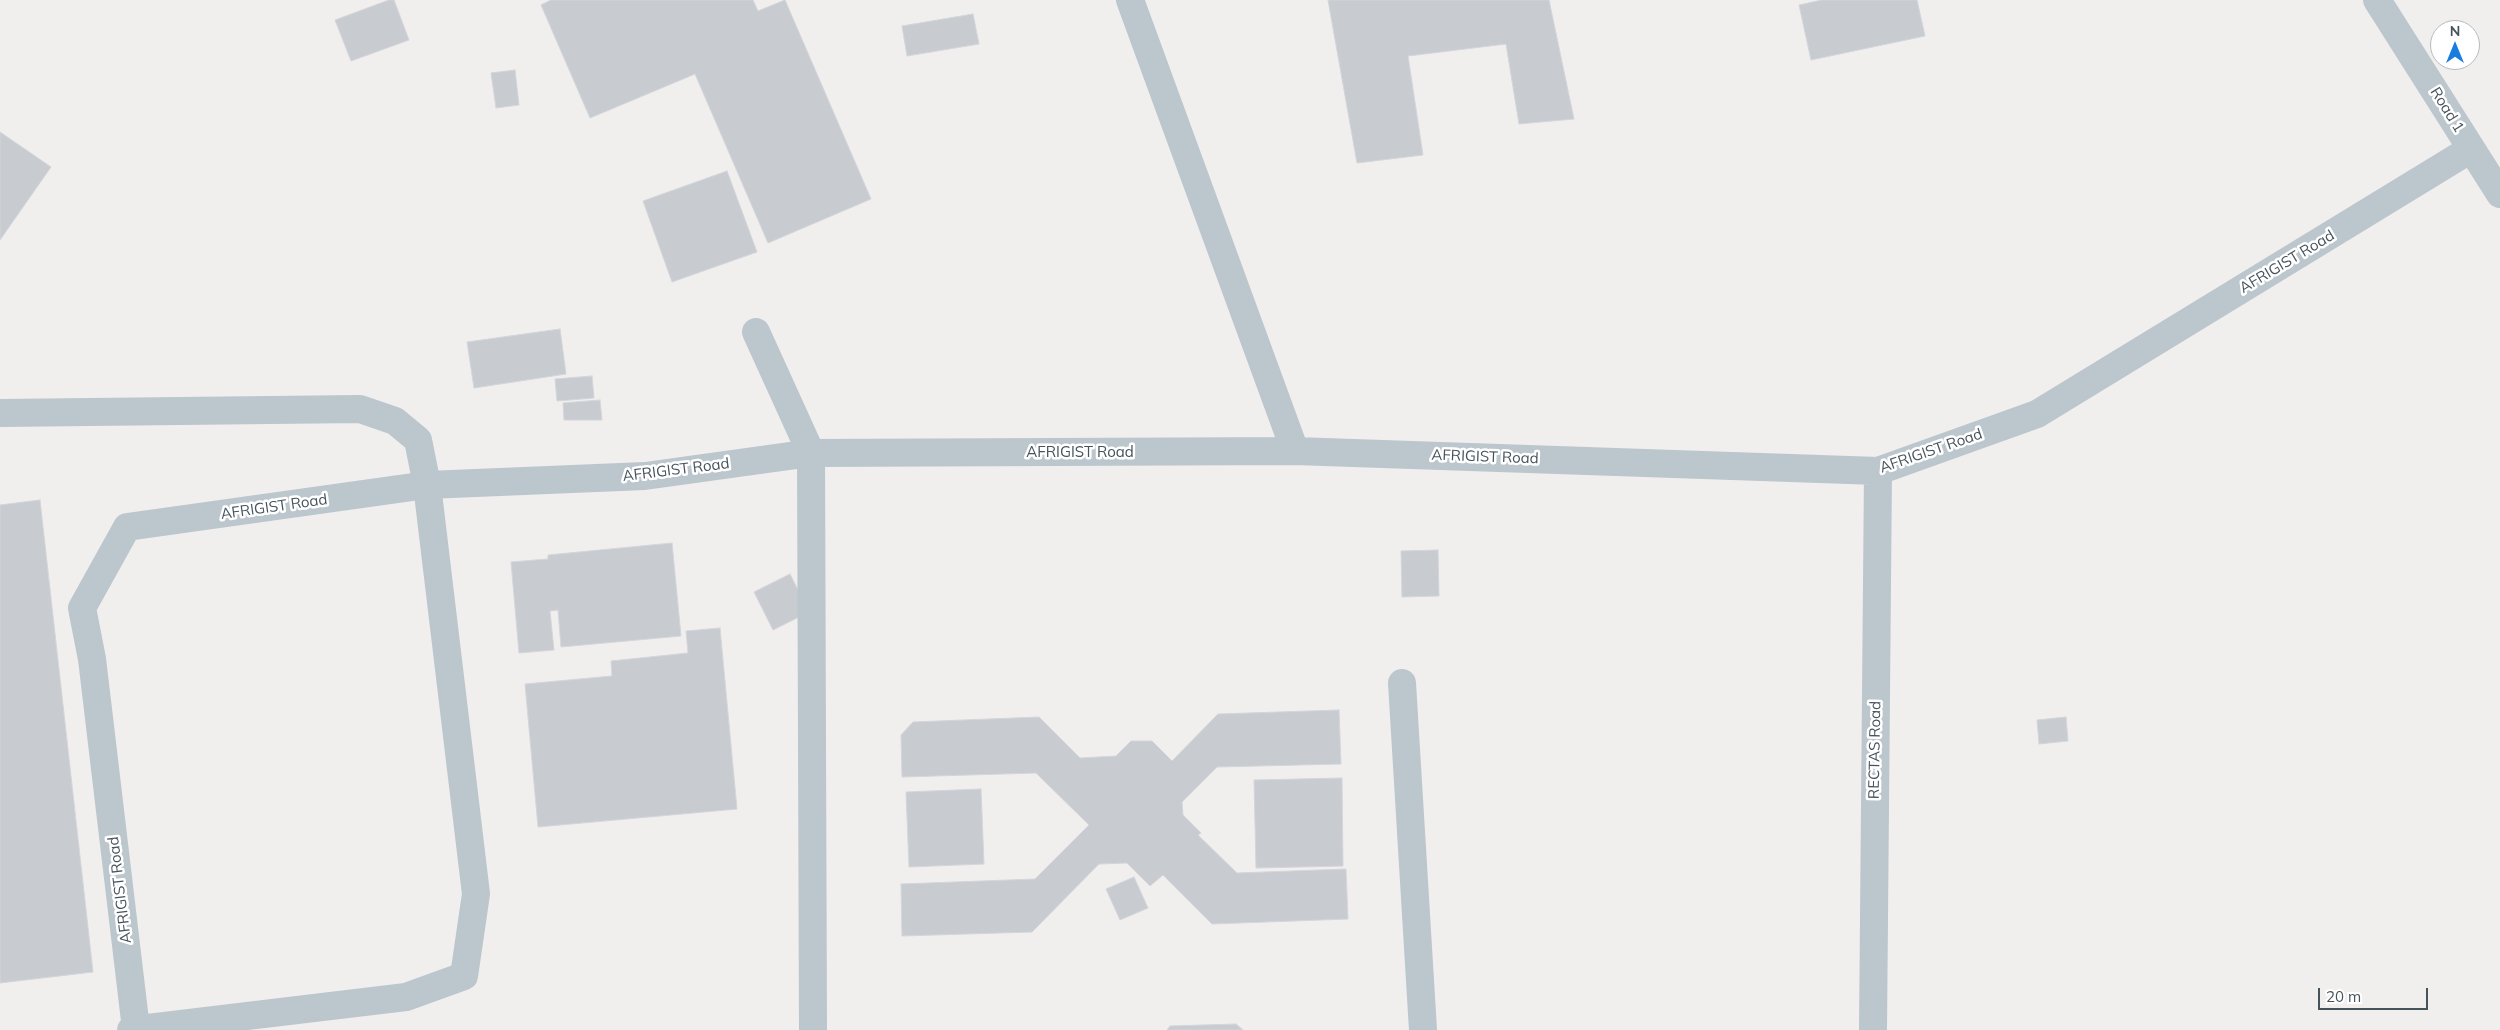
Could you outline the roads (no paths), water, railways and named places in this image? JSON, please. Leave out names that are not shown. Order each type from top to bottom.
[{"type":"street","points":[[1130,0],[1295,451]]},
{"type":"street","name":"Road 1","points":[[2377,0],[2500,194]]},
{"type":"street","name":"AFRIGIST Road","points":[[133,1030],[92,659],[82,608],[126,527],[427,486],[646,476],[811,452],[1295,451],[1878,471],[2037,414],[2471,149]]},
{"type":"street","points":[[756,332],[811,452],[813,1030]]},
{"type":"street","points":[[0,413],[360,409],[394,421],[418,440],[427,486],[476,894],[464,976],[406,997],[133,1030]]},
{"type":"street","name":"RECTAS Road","points":[[1873,1030],[1878,471]]},
{"type":"street","points":[[1402,683],[1423,1030]]}]
